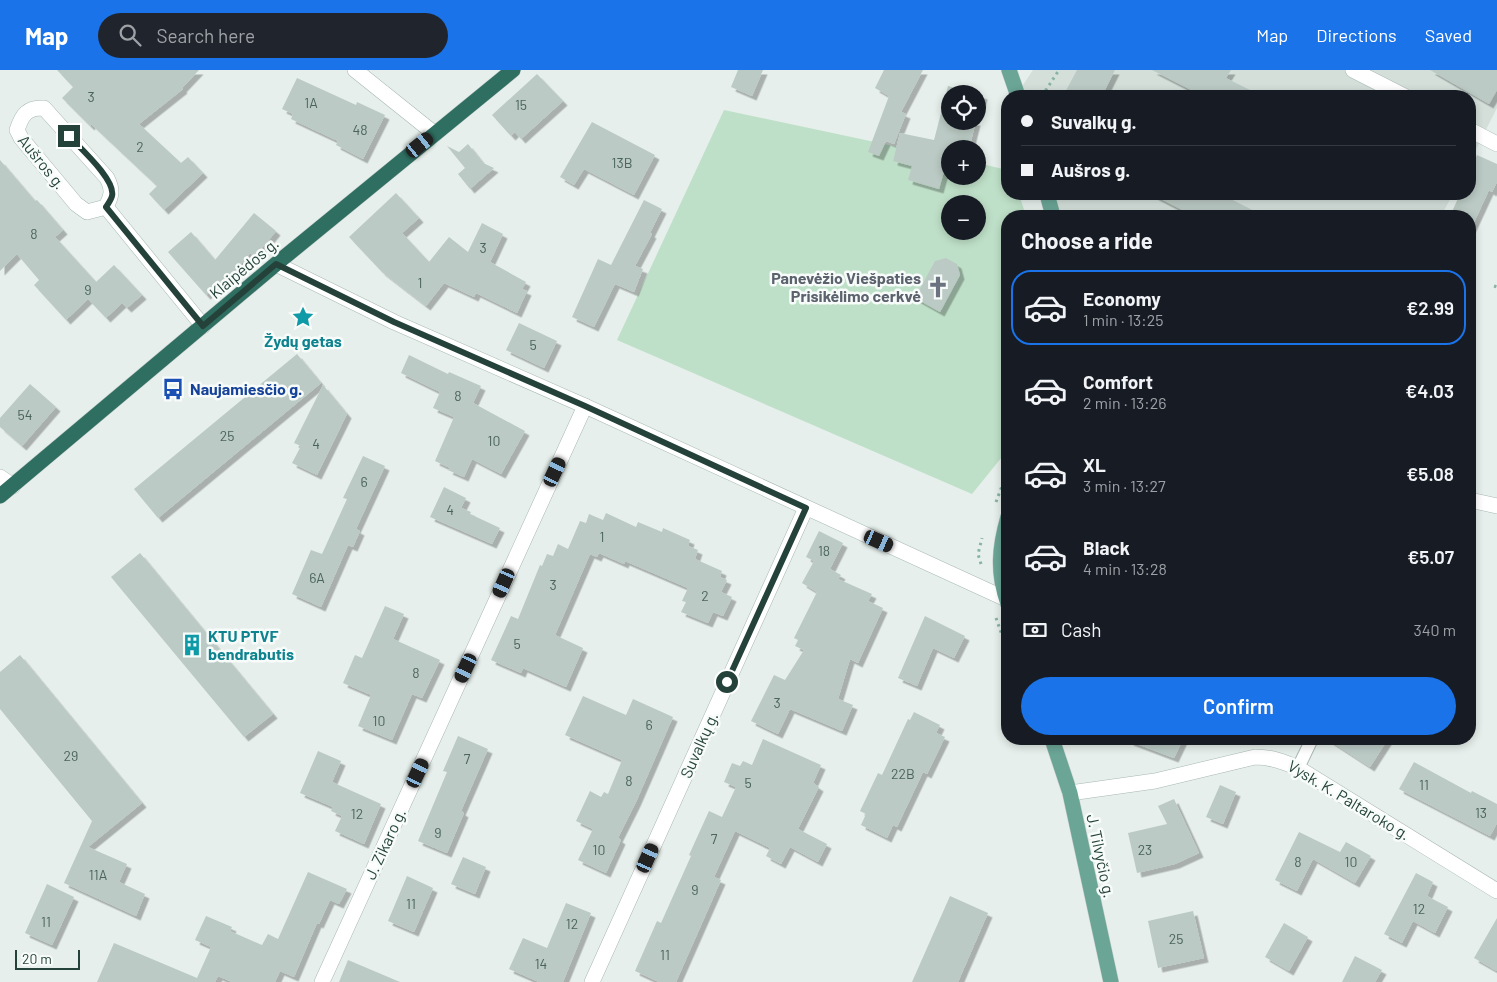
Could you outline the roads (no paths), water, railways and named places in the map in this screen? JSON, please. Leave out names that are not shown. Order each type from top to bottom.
[{"type":"highway","name":"Klaipėdos g.","points":[[0,496],[6,481],[203,326],[513,70]]},
{"type":"main road","points":[[1009,70],[1016,90]]},
{"type":"main road","points":[[1001,543],[1001,576]]},
{"type":"main road","name":"J. Tilvyčio g.","points":[[1054,745],[1070,792],[1111,982]]},
{"type":"street","points":[[355,70],[435,134]]},
{"type":"street","points":[[1353,70],[1392,90]]},
{"type":"street","name":"Aušros g.","points":[[35,107],[44,108],[107,178],[111,186],[112,196],[106,207],[87,212],[76,204],[17,130],[26,112],[35,107]]},
{"type":"street","points":[[1476,133],[1497,144]]},
{"type":"street","points":[[106,207],[203,326]]},
{"type":"street","points":[[276,264],[394,322],[585,406],[1001,599]]},
{"type":"street","name":"J. Zikaro g.","points":[[322,982],[585,406]]},
{"type":"street","points":[[1476,501],[1497,506]]},
{"type":"street","name":"Suvalkų g.","points":[[592,982],[806,508]]},
{"type":"street","name":"Vysk. K. Paltaroko g.","points":[[1070,792],[1155,781],[1255,756],[1271,757],[1283,760],[1298,768],[1497,891]]},
{"type":"lane","points":[[1298,768],[1309,745]]},
{"type":"place","name":"Panevėžio Viešpaties Prisikėlimo cerkvė","points":[[938,287]]},
{"type":"place","name":"Žydų getas","points":[[303,317]]},
{"type":"place","name":"Naujamiesčio g.","points":[[173,389]]},
{"type":"place","name":"KTU PTVF bendrabutis","points":[[192,645]]}]
